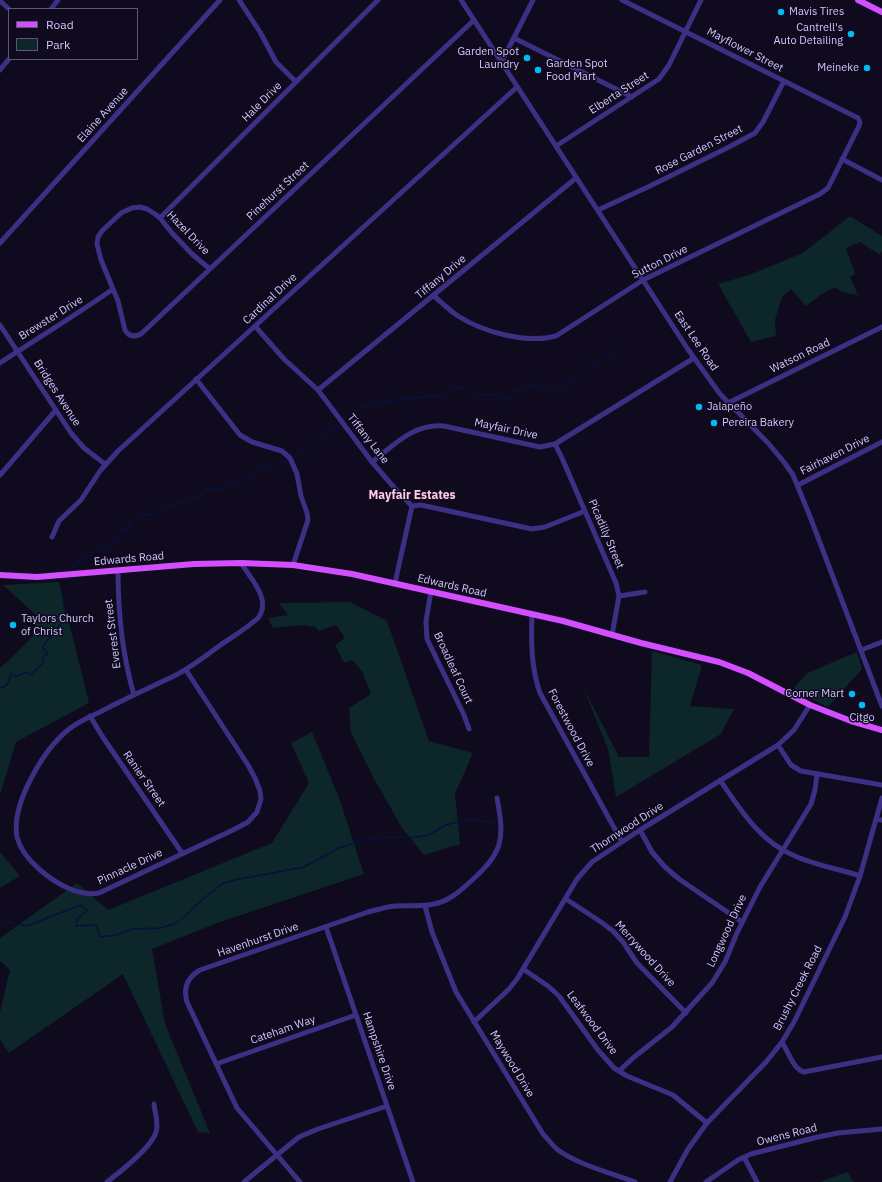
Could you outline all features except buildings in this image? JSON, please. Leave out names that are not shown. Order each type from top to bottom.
[{"type":"main road","points":[[858,0],[882,12]]},
{"type":"main road","name":"Edwards Road","points":[[0,575],[37,577],[194,564],[241,563],[293,565],[352,574],[563,621],[733,667],[810,705],[852,721],[882,730]]},
{"type":"street","points":[[52,8],[58,0]]},
{"type":"street","name":"Elaine Avenue","points":[[0,243],[220,0]]},
{"type":"street","points":[[239,0],[260,32],[276,62],[296,82]]},
{"type":"street","name":"Hale Drive","points":[[160,218],[378,0]]},
{"type":"street","name":"East Lee Road","points":[[460,0],[714,387],[777,453],[792,475],[798,486],[882,706]]},
{"type":"street","points":[[502,63],[532,0]]},
{"type":"street","name":"Mayflower Street","points":[[622,0],[859,119]]},
{"type":"street","name":"Elberta Street","points":[[556,146],[653,84],[663,74],[686,32],[701,0]]},
{"type":"street","points":[[0,1],[8,8]]},
{"type":"street","name":"Pinehurst Street","points":[[113,288],[118,301],[125,330],[130,335],[136,336],[144,332],[474,20]]},
{"type":"street","points":[[514,38],[632,97]]},
{"type":"street","points":[[0,70],[8,60]]},
{"type":"street","name":"Rose Garden Street","points":[[598,210],[650,186],[755,133],[764,122],[784,81]]},
{"type":"street","name":"Cardinal Drive","points":[[52,537],[59,521],[81,500],[105,464],[196,379],[517,87]]},
{"type":"street","name":"Sutton Drive","points":[[434,296],[458,316],[482,328],[517,336],[556,336],[644,280],[820,194],[828,188],[859,126],[859,119]]},
{"type":"street","points":[[842,159],[882,180]]},
{"type":"street","name":"Tiffany Drive","points":[[318,390],[576,178]]},
{"type":"street","name":"Hazel Drive","points":[[113,288],[98,248],[98,239],[100,233],[121,212],[132,208],[140,207],[147,209],[160,218],[172,233],[210,269]]},
{"type":"street","name":"Brewster Drive","points":[[0,363],[76,315],[113,288]]},
{"type":"street","name":"Bridges Avenue","points":[[0,325],[80,444],[105,464]]},
{"type":"street","name":"Tiffany Lane","points":[[256,326],[284,359],[318,390],[372,462],[412,506]]},
{"type":"street","name":"Watson Road","points":[[728,403],[882,327]]},
{"type":"street","name":"Mayfair Drive","points":[[372,462],[408,434],[421,428],[434,426],[444,426],[540,447],[555,444],[694,358]]},
{"type":"street","points":[[196,379],[240,435],[252,442],[282,451],[292,461],[297,474],[301,496],[308,520],[293,565]]},
{"type":"street","points":[[0,475],[56,410]]},
{"type":"street","name":"Fairhaven Drive","points":[[798,486],[882,442]]},
{"type":"street","name":"Picadilly Street","points":[[555,444],[616,583],[619,596],[612,635]]},
{"type":"street","points":[[395,583],[412,506],[421,505],[532,529],[545,527],[585,510]]},
{"type":"street","name":"Pinnacle Drive","points":[[186,670],[248,765],[258,784],[261,799],[257,812],[248,822],[103,892],[89,894],[69,888],[48,876],[24,851],[17,838],[17,824],[22,800],[28,783],[41,762],[62,734],[76,724],[186,670],[255,621],[262,613],[264,606],[262,597],[241,563]]},
{"type":"street","name":"Everest Street","points":[[118,570],[119,610],[123,647],[128,676],[134,695]]},
{"type":"street","name":"Broadleaf Court","points":[[431,591],[426,620],[427,639],[464,715],[469,729]]},
{"type":"street","points":[[619,596],[645,592]]},
{"type":"street","name":"Forestwood Drive","points":[[532,614],[532,656],[540,693],[622,842]]},
{"type":"street","points":[[861,650],[882,642]]},
{"type":"street","name":"Thornwood Drive","points":[[474,1022],[509,989],[523,969],[577,879],[585,869],[599,857],[640,830],[778,745],[794,730],[810,705]]},
{"type":"street","name":"Ranier Street","points":[[90,716],[182,853]]},
{"type":"street","points":[[778,745],[795,768],[805,772],[882,785]]},
{"type":"street","name":"Longwood Drive","points":[[619,1071],[672,1027],[707,990],[717,977],[760,887],[811,804],[817,774]]},
{"type":"street","points":[[720,780],[753,825],[782,850],[795,856],[860,876]]},
{"type":"street","name":"Havenhurst Drive","points":[[300,1182],[237,1108],[187,1002],[185,994],[189,980],[200,970],[381,908],[396,906],[425,906],[454,896],[479,874],[492,859],[498,847],[502,831],[502,821],[497,798]]},
{"type":"street","points":[[882,798],[876,819],[882,820]]},
{"type":"street","name":"Brushy Creek Road","points":[[670,1182],[688,1149],[707,1123],[766,1062],[782,1042],[794,1022],[845,917],[860,876],[876,819]]},
{"type":"street","points":[[640,830],[652,852],[665,867],[742,922]]},
{"type":"street","name":"Merrywood Drive","points":[[566,899],[613,931],[623,942],[637,963],[686,1013]]},
{"type":"street","name":"Maywood Drive","points":[[425,906],[432,932],[460,1000],[543,1134],[554,1146],[579,1161],[635,1182]]},
{"type":"street","name":"Hampshire Drive","points":[[326,927],[413,1182]]},
{"type":"street","name":"Leafwood Drive","points":[[523,969],[548,986],[559,996],[603,1056],[619,1071],[673,1095],[707,1123]]},
{"type":"street","name":"Cateham Way","points":[[216,1064],[356,1015]]},
{"type":"street","points":[[782,1042],[794,1064],[800,1071],[804,1072],[882,1057]]},
{"type":"street","points":[[107,1182],[138,1155],[154,1138],[157,1126],[154,1104]]},
{"type":"street","points":[[244,1182],[299,1137],[386,1106]]},
{"type":"street","name":"Owens Road","points":[[706,1182],[744,1157],[818,1137],[882,1129]]},
{"type":"street","points":[[744,1157],[757,1182]]},
{"type":"green space","points":[[850,216],[882,236],[882,251],[880,255],[860,242],[846,248],[855,274],[850,277],[858,295],[842,292],[835,287],[819,296],[806,306],[791,289],[782,297],[775,320],[776,336],[751,342],[718,284],[749,275],[803,253]]},
{"type":"green space","points":[[59,582],[89,703],[16,742],[0,795],[0,667],[33,636],[36,615],[3,585]]},
{"type":"green space","points":[[350,602],[387,621],[429,741],[473,753],[455,794],[460,844],[424,855],[402,828],[372,775],[351,732],[349,708],[371,694],[362,671],[352,660],[344,663],[335,645],[345,638],[336,625],[319,631],[316,627],[302,625],[273,628],[268,618],[288,615],[279,603]]},
{"type":"green space","points":[[652,651],[702,665],[690,706],[734,709],[721,734],[616,797],[608,749],[583,687],[619,757],[649,757]]},
{"type":"green space","points":[[857,652],[862,669],[828,707],[795,691],[795,687],[807,673]]},
{"type":"green space","points":[[312,732],[339,798],[364,874],[217,923],[152,949],[165,1024],[210,1133],[198,1132],[123,974],[9,1053],[0,1039],[0,1012],[10,970],[0,961],[0,938],[77,883],[108,910],[272,843],[309,783],[291,743]]},
{"type":"green space","points":[[0,852],[20,876],[0,888]]},
{"type":"green space","points":[[847,1172],[854,1182],[820,1182]]},
{"type":"waterway","points":[[343,418],[359,409],[381,402],[447,394],[455,387],[463,388],[475,396],[492,394],[507,400],[511,398],[512,392],[535,384],[549,390],[554,390],[568,384],[585,371],[607,358],[613,352]]},
{"type":"waterway","points":[[294,459],[301,451],[322,437],[326,431],[338,427],[339,424]]},
{"type":"waterway","points":[[72,567],[101,548],[112,545],[120,530],[128,528],[131,520],[137,516],[144,514],[153,515],[165,506],[188,502],[193,497],[200,496],[204,490],[227,488],[231,484],[252,476],[258,469],[288,461]]},
{"type":"waterway","points":[[0,688],[8,684],[11,673],[16,677],[26,672],[31,675],[43,663],[43,657],[47,655],[43,646],[64,620],[66,615],[63,599]]},
{"type":"waterway","points":[[0,925],[5,921],[27,926],[80,905],[87,910],[77,919],[76,926],[96,925],[100,937],[117,935],[131,929],[161,928],[174,924],[183,918],[222,884],[235,880],[304,867],[339,848],[364,840],[375,838],[418,837],[428,835],[446,825],[464,820],[498,823]]},
{"type":"place","name":"Mavis Tires","points":[[781,12]]},
{"type":"place","name":"Cantrell's Auto Detailing","points":[[851,34]]},
{"type":"place","name":"Garden Spot Laundry","points":[[527,58]]},
{"type":"place","name":"Meineke","points":[[867,68]]},
{"type":"place","name":"Garden Spot Food Mart","points":[[538,70]]},
{"type":"place","name":"Jalapeño","points":[[699,407]]},
{"type":"place","name":"Pereira Bakery","points":[[714,423]]},
{"type":"place","name":"Taylors Church of Christ","points":[[13,625]]},
{"type":"place","name":"Corner Mart","points":[[852,694]]},
{"type":"place","name":"Citgo","points":[[862,705]]},
{"type":"district","name":"Mayfair Estates","points":[[412,496]]}]
